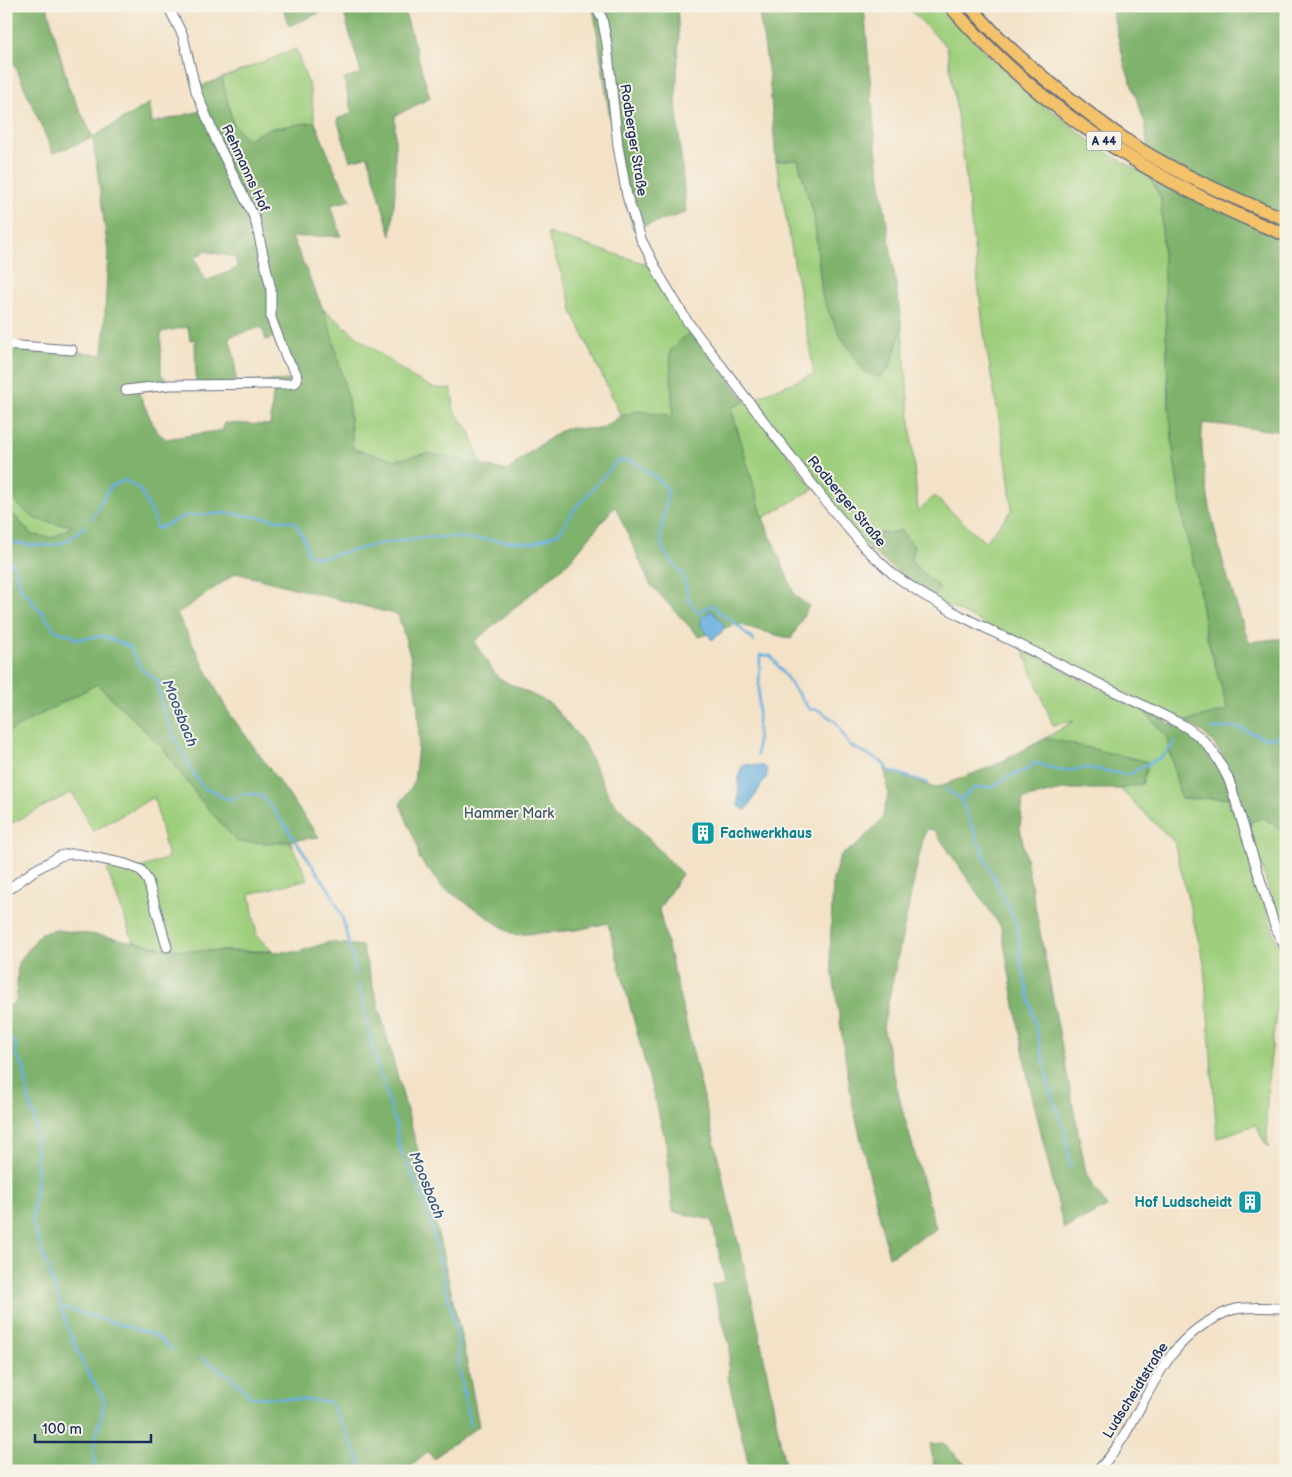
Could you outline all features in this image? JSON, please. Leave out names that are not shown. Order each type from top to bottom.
[{"type":"highway","name":"A 44","points":[[950,6],[1000,59],[1036,91],[1081,126],[1130,159],[1197,196],[1286,235]]},
{"type":"highway","name":"A 44","points":[[970,6],[1010,48],[1045,79],[1089,114],[1139,149],[1203,184],[1286,219]]},
{"type":"street","name":"Rehmanns Hof","points":[[126,390],[169,385],[285,384],[297,380],[296,373],[282,349],[271,318],[272,289],[255,220],[217,142],[207,114],[198,97],[184,36],[168,6]]},
{"type":"street","name":"Rodberger Straße","points":[[595,6],[602,18],[607,44],[618,146],[627,196],[641,240],[687,321],[826,502],[860,543],[894,575],[960,616],[1181,724],[1200,736],[1207,743],[1218,758],[1229,780],[1276,930],[1286,948]]},
{"type":"street","points":[[6,345],[72,350]]},
{"type":"street","points":[[6,891],[35,870],[60,856],[69,854],[125,864],[141,870],[148,882],[167,946]]},
{"type":"street","name":"Ludscheidtstraße","points":[[1097,1471],[1128,1429],[1167,1360],[1188,1336],[1210,1320],[1234,1310],[1286,1308]]},
{"type":"green space","name":"Hammer Mark","points":[[6,6],[47,6],[69,88],[93,137],[150,103],[152,123],[205,110],[196,88],[222,78],[233,124],[248,139],[268,129],[315,122],[334,169],[351,200],[331,205],[341,236],[292,237],[331,332],[348,398],[353,449],[396,460],[429,453],[507,471],[530,452],[565,428],[601,429],[621,416],[638,411],[673,416],[670,351],[691,330],[746,401],[731,408],[763,518],[795,596],[809,606],[791,639],[737,624],[699,637],[650,584],[615,506],[569,562],[474,642],[498,678],[551,704],[583,742],[610,798],[682,874],[659,909],[757,1322],[786,1471],[750,1471],[728,1377],[730,1346],[712,1285],[725,1281],[712,1220],[673,1212],[666,1142],[608,923],[577,930],[514,935],[441,886],[419,858],[417,845],[400,804],[414,783],[419,737],[418,709],[410,655],[398,615],[236,573],[177,614],[227,710],[319,837],[275,843],[237,842],[199,798],[163,748],[97,684],[6,733],[6,511],[13,514],[32,535],[53,538],[73,525],[57,524],[35,519],[19,506],[6,486],[6,347],[38,347],[103,355],[108,252],[93,138],[53,153],[9,52],[6,51]],"holes":[[[205,251],[234,257],[238,268],[206,281],[195,258]],[[188,327],[190,340],[195,339],[196,383],[169,383],[161,374],[161,332]],[[262,327],[266,340],[275,337],[294,380],[236,382],[235,359],[229,337]],[[274,386],[270,425],[224,423],[223,430],[166,439],[156,431],[138,391],[171,387]]]},
{"type":"green space","points":[[282,6],[336,6],[289,26]]},
{"type":"green space","points":[[342,6],[403,6],[430,98],[395,116],[395,191],[391,236],[368,156],[350,161],[337,119],[352,113],[344,79],[361,73]]},
{"type":"green space","points":[[593,6],[677,6],[679,37],[676,101],[686,213],[633,229],[620,174]]},
{"type":"green space","points":[[758,6],[864,6],[876,150],[902,327],[890,367],[881,377],[870,375],[863,370],[838,332],[822,296],[814,216],[798,160],[776,161],[769,75]]},
{"type":"green space","points":[[906,6],[943,6],[1001,68],[1049,108],[1099,148],[1150,177],[1161,199],[1169,406],[1174,459],[1184,526],[1197,578],[1206,633],[1228,711],[1183,722],[932,598],[941,589],[911,562],[914,546],[900,530],[871,534],[862,543],[749,400],[814,374],[776,161],[798,160],[814,216],[822,296],[890,368],[902,327],[918,512],[934,496],[985,542],[1012,510],[1007,465],[984,334],[964,161],[947,47]]},
{"type":"green space","points":[[1111,6],[1286,6],[1286,432],[1203,423],[1202,450],[1208,498],[1217,540],[1249,642],[1286,638],[1286,834],[1263,817],[1248,824],[1225,761],[1218,750],[1201,731],[1183,722],[1228,710],[1206,633],[1197,578],[1184,526],[1174,459],[1169,406],[1161,199],[1150,177],[1145,123],[1125,66]]},
{"type":"green space","points":[[296,49],[310,89],[315,122],[268,129],[248,139],[233,124],[222,78]]},
{"type":"green space","points":[[547,233],[650,265],[691,330],[670,352],[673,416],[638,411],[621,416],[571,309],[572,305]]},
{"type":"green space","points":[[323,309],[412,377],[434,388],[452,389],[454,410],[470,432],[482,467],[429,453],[396,460],[353,449],[348,398]]},
{"type":"green space","points":[[746,401],[814,489],[763,518],[731,407]]},
{"type":"green space","points":[[6,486],[19,506],[57,524],[74,525],[53,538],[32,535],[13,514],[6,511]]},
{"type":"green space","points":[[900,530],[914,546],[911,562],[941,589],[932,598],[923,593],[862,543],[871,534]]},
{"type":"green space","points":[[1022,648],[1143,710],[1166,736],[1181,799],[1232,798],[1275,937],[1286,959],[1281,973],[1268,1081],[1266,1117],[1268,1148],[1255,1125],[1217,1138],[1204,963],[1174,842],[1120,789],[1142,784],[1148,762],[1046,738],[1074,721],[1053,725]]},
{"type":"green space","points":[[97,684],[163,748],[199,798],[275,843],[290,841],[308,879],[250,894],[257,936],[272,951],[193,951],[162,948],[133,941],[107,870],[118,864],[138,869],[168,858],[154,797],[93,831],[72,792],[6,826],[6,733]]},
{"type":"green space","points":[[1143,710],[1183,731],[1201,744],[1218,766],[1232,798],[1181,799],[1166,736]]},
{"type":"green space","points":[[1046,738],[1148,762],[1142,784],[1120,789],[1067,789],[1023,799],[1020,827],[1086,1173],[1107,1207],[1064,1229],[1028,1078],[1001,927],[934,830],[927,829],[923,838],[883,1027],[901,1105],[936,1229],[889,1257],[852,1102],[830,955],[833,879],[840,856],[857,845],[882,819],[888,795],[885,768],[935,788],[993,766]]},
{"type":"green space","points":[[1263,817],[1286,834],[1286,943],[1248,824]]},
{"type":"green space","points":[[57,930],[104,936],[162,948],[193,951],[298,952],[329,942],[362,946],[426,1180],[466,1358],[479,1426],[445,1449],[434,1459],[428,1452],[406,1471],[6,1471],[6,1008],[16,1001],[18,963],[41,933]]},
{"type":"green space","points":[[943,1443],[965,1464],[968,1471],[935,1471],[930,1444]]},
{"type":"water","points":[[711,610],[724,624],[722,632],[712,640],[700,624],[703,617]]},
{"type":"water","points":[[743,764],[763,766],[767,769],[767,776],[746,810],[738,806],[739,774]]},
{"type":"waterway","points":[[91,519],[110,487],[125,480],[140,490],[153,515],[157,529],[185,516],[228,513],[295,522],[306,543],[307,553],[320,558],[379,544],[417,538],[447,537],[534,543],[559,533],[574,510],[617,461],[632,461],[653,475],[668,489],[661,532],[662,549],[683,575],[689,601],[703,617]]},
{"type":"waterway","points":[[7,542],[39,545],[55,544],[70,539],[85,526]]},
{"type":"waterway","name":"Moosbach","points":[[6,530],[10,535],[7,541]]},
{"type":"waterway","name":"Moosbach","points":[[6,550],[22,590],[32,599],[33,604],[42,612],[54,629],[60,633],[70,634],[76,639],[103,636],[130,647],[142,670],[158,681],[159,693],[174,737],[204,789],[214,791],[223,798],[234,799],[244,793],[261,795],[280,818],[332,894],[342,917],[357,975]]},
{"type":"waterway","points":[[698,611],[713,605],[754,641]]},
{"type":"waterway","points":[[757,756],[760,655],[771,656],[809,709],[819,710],[836,722],[849,745],[882,762],[888,770],[928,783]]},
{"type":"waterway","points":[[1212,729],[1236,727],[1266,738],[1276,737],[1286,730]]},
{"type":"waterway","points":[[961,799],[974,788],[993,787],[1008,777],[1028,769],[1035,763],[1061,771],[1089,768],[1129,775],[1162,757],[1176,741]]},
{"type":"waterway","points":[[945,789],[961,799],[987,863],[1017,925],[1021,962],[1050,1090],[1064,1129],[1071,1168]]},
{"type":"waterway","name":"Moosbach","points":[[359,985],[373,1051],[396,1125],[399,1147],[429,1215],[458,1338],[459,1366],[470,1425]]},
{"type":"waterway","points":[[6,1019],[8,1020],[6,1023]]},
{"type":"waterway","points":[[6,1037],[16,1043],[16,1055],[24,1068],[29,1102],[35,1119],[37,1176],[32,1221],[68,1328],[85,1368],[105,1401],[93,1450],[96,1471]]},
{"type":"waterway","points":[[61,1307],[155,1335],[173,1350]]},
{"type":"waterway","points":[[202,1358],[231,1377],[251,1397],[330,1402],[364,1471]]},
{"type":"place","name":"Fachwerkhaus","points":[[703,833]]},
{"type":"place","name":"Hof Ludscheidt","points":[[1250,1202]]}]
